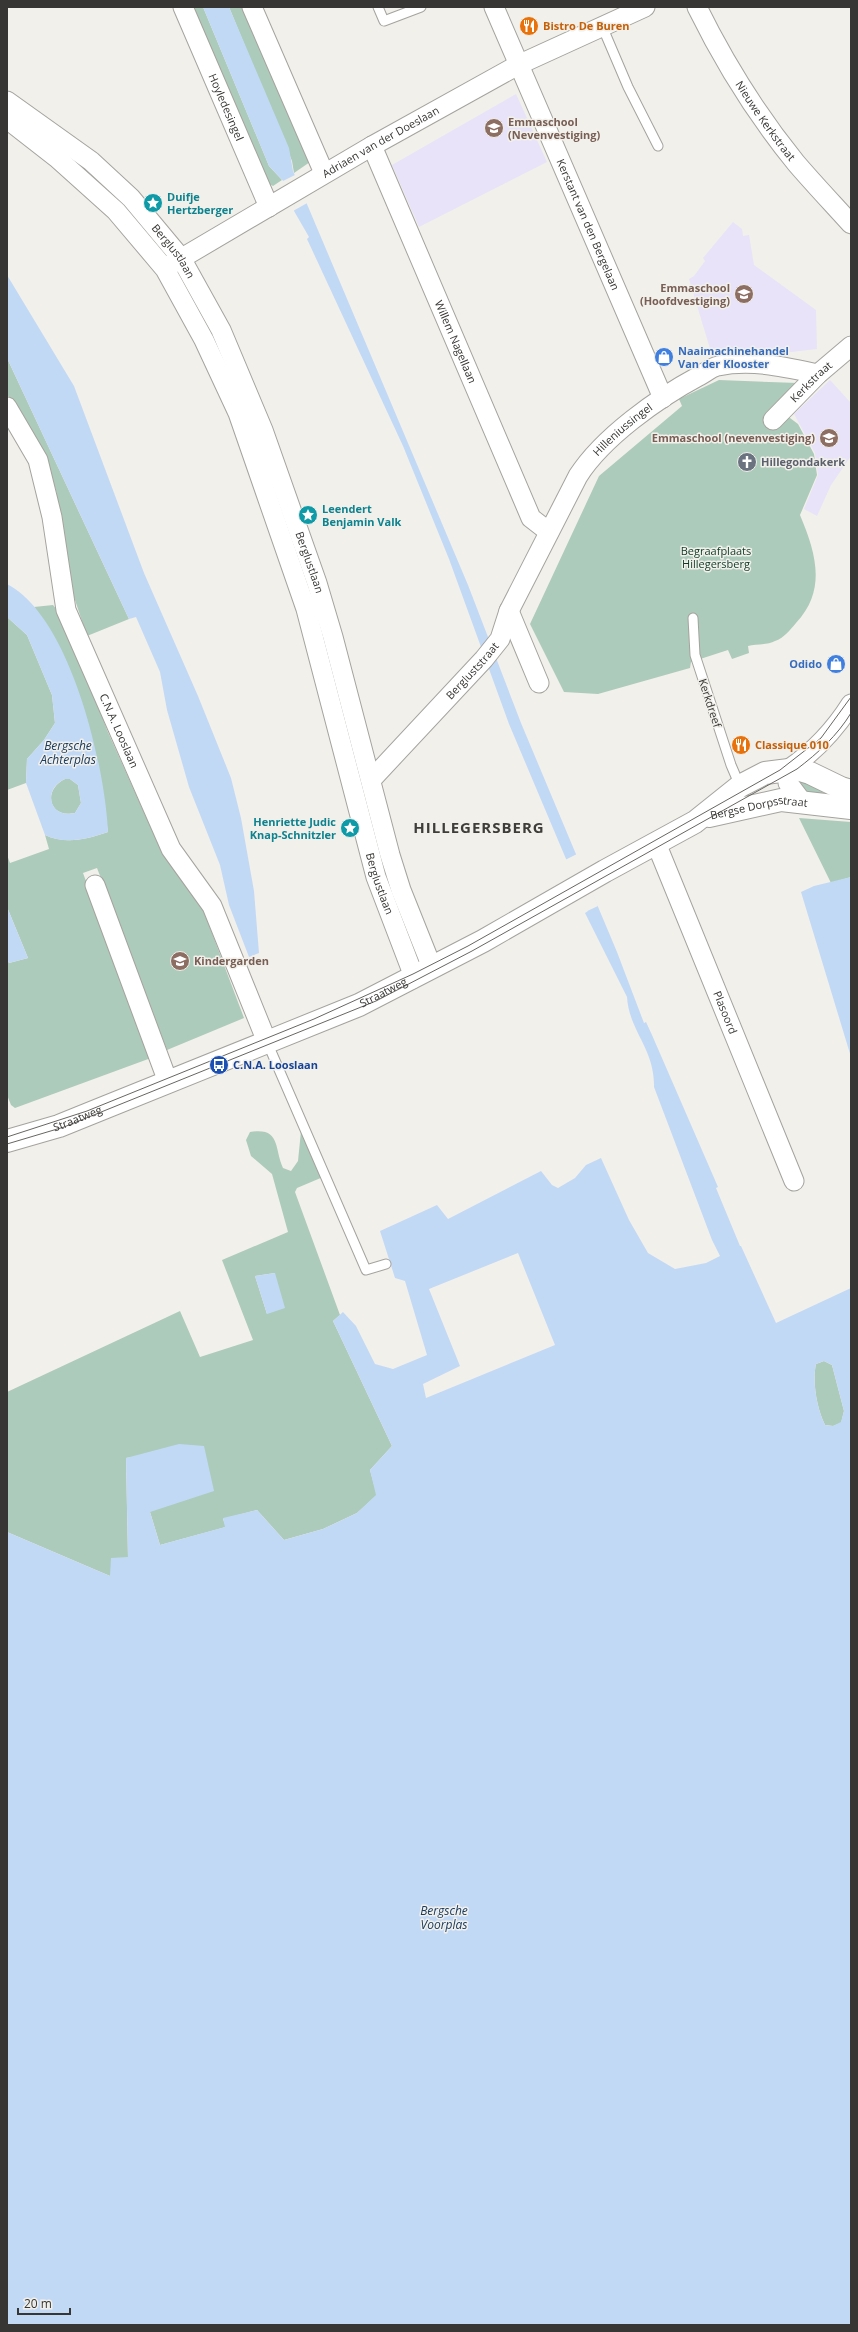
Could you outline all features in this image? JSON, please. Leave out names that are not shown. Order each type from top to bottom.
[{"type":"street","name":"Hoyledesingel","points":[[183,7],[269,207]]},
{"type":"street","points":[[252,7],[324,173]]},
{"type":"street","name":"Kerstant van den Bergelaan","points":[[494,7],[663,398]]},
{"type":"street","name":"Adriaen van der Doeslaan","points":[[165,269],[324,173],[518,65],[645,7]]},
{"type":"street","name":"Nieuwe Kerkstraat","points":[[697,7],[719,52],[749,98],[796,163],[851,224]]},
{"type":"street","name":"Berglustlaan","points":[[7,101],[91,161],[130,198],[181,258],[221,330],[246,411],[315,606],[362,783],[401,890],[431,965],[434,967]]},
{"type":"street","name":"Berglustlaan","points":[[7,119],[57,158],[116,212],[165,269],[204,340],[246,411]]},
{"type":"street","name":"Willem Nagellaan","points":[[372,146],[531,518],[549,532]]},
{"type":"street","name":"Kerkstraat","points":[[773,420],[818,374],[851,346]]},
{"type":"street","name":"Hilleniussingel","points":[[510,611],[578,476],[590,458],[610,438],[663,398],[717,366],[753,363],[818,374]]},
{"type":"street","name":"C.N.A. Looslaan","points":[[7,407],[38,460],[52,517],[66,610],[171,849],[212,906],[268,1042]]},
{"type":"street","points":[[510,611],[539,683]]},
{"type":"street","name":"Bergluststraat","points":[[362,783],[489,654],[500,639],[510,611]]},
{"type":"street","name":"Bergse Dorpsstraat","points":[[588,881],[700,819],[740,786],[765,773],[789,769],[808,756],[830,734],[851,704]]},
{"type":"street","points":[[789,769],[804,770],[841,788],[851,791]]},
{"type":"street","name":"Bergse Dorpsstraat","points":[[789,769],[788,783],[803,803]]},
{"type":"street","name":"Berglustlaan","points":[[362,783],[376,877],[413,974],[412,979]]},
{"type":"street","name":"Bergse Dorpsstraat","points":[[700,819],[769,801],[781,800],[803,803]]},
{"type":"street","points":[[803,803],[851,808]]},
{"type":"street","name":"Plasoord","points":[[656,844],[794,1181]]},
{"type":"street","name":"Straatweg","points":[[8,1138],[59,1126],[359,1004],[412,979],[588,881]]},
{"type":"street","points":[[94,885],[168,1082]]},
{"type":"lane","points":[[378,7],[384,21],[421,7]]},
{"type":"lane","points":[[602,26],[628,87],[658,146]]},
{"type":"lane","name":"Kerkdreef","points":[[693,618],[695,655],[731,765],[740,786]]},
{"type":"lane","points":[[268,1042],[366,1270],[386,1264]]},
{"type":"shaded area","name":"Emmaschool (Nevenvestiging)","points":[[516,94],[547,162],[419,227],[392,165]]},
{"type":"shaded area","name":"Emmaschool (Hoofdvestiging)","points":[[733,222],[742,229],[743,236],[749,235],[754,265],[816,310],[817,349],[774,354],[711,352],[689,279],[694,276],[705,261],[703,258]]},
{"type":"shaded area","name":"Emmaschool (nevenvestiging)","points":[[830,380],[851,403],[851,456],[831,485],[817,516],[804,509],[818,475],[815,453],[794,414]]},
{"type":"green space","points":[[190,7],[203,7],[269,166],[282,180],[273,186],[266,182]]},
{"type":"green space","points":[[229,7],[244,7],[310,162],[294,173],[292,161]]},
{"type":"green space","points":[[7,358],[129,619],[87,636],[72,591],[56,490],[49,469],[33,436],[7,394]]},
{"type":"green space","name":"Begraafplaats Hillegersberg","points":[[719,380],[798,383],[778,409],[798,424],[814,454],[817,475],[800,515],[806,529],[814,557],[816,571],[812,598],[806,610],[787,634],[769,643],[748,646],[749,653],[732,659],[728,650],[691,662],[690,668],[598,694],[564,692],[530,624],[599,476],[682,406],[679,399]]},
{"type":"green space","points":[[53,605],[57,610],[86,672],[107,730],[146,817],[157,839],[201,904],[244,1018],[167,1050],[97,868],[83,873],[151,1058],[15,1108],[11,1105],[7,1095],[7,959],[9,963],[28,958],[7,907],[7,855],[10,863],[49,849],[45,835],[61,840],[77,840],[108,832],[92,743],[76,686],[65,659],[51,632],[34,607]]},
{"type":"green space","points":[[7,617],[27,635],[52,695],[55,723],[44,740],[27,759],[26,783],[7,790]]},
{"type":"green space","points":[[808,777],[826,789],[822,794],[812,796],[802,790],[796,781]]},
{"type":"green space","points":[[65,779],[70,779],[78,785],[81,803],[75,813],[66,814],[59,812],[54,808],[52,802],[51,796],[53,790]]},
{"type":"green space","points":[[799,818],[851,822],[851,877],[831,883]]},
{"type":"green space","points":[[302,1121],[323,1177],[297,1188],[295,1192],[340,1315],[333,1321],[392,1446],[370,1470],[377,1495],[357,1513],[323,1529],[284,1540],[257,1510],[223,1519],[226,1527],[160,1545],[150,1512],[145,1455],[126,1458],[128,1557],[110,1576],[7,1532],[7,1392],[180,1311],[200,1357],[253,1340],[222,1260],[288,1232],[272,1174],[251,1156],[246,1140],[250,1132],[260,1131],[272,1136],[275,1141],[283,1168],[291,1171],[298,1161]],"holes":[[[275,1273],[267,1314],[255,1276]]]},
{"type":"green space","points":[[824,1361],[832,1365],[844,1411],[841,1423],[833,1426],[825,1425],[816,1395],[816,1364]]},
{"type":"water","name":"Bergsche Voorplas","points":[[203,7],[229,7],[289,148],[293,171],[468,585],[521,723],[617,952],[644,1023],[646,1022],[652,1035],[718,1187],[716,1188],[740,1246],[776,1323],[851,1288],[851,2325],[7,2325],[7,1532],[110,1576],[111,1558],[128,1557],[126,1458],[179,1444],[204,1446],[214,1491],[150,1512],[160,1545],[225,1527],[223,1518],[257,1510],[284,1540],[323,1529],[357,1513],[376,1495],[370,1470],[392,1446],[333,1321],[343,1312],[356,1326],[375,1364],[393,1369],[427,1355],[405,1281],[395,1278],[380,1231],[437,1205],[448,1219],[541,1171],[552,1185],[558,1188],[575,1178],[586,1165],[601,1158],[629,1220],[648,1253],[675,1269],[706,1263],[720,1256],[712,1240],[654,1087],[650,1062],[632,1020],[627,997],[585,913],[588,911],[509,724],[449,559],[403,446],[307,239],[309,237],[294,211],[295,204],[287,185],[269,166]],"holes":[[[518,1253],[555,1345],[426,1398],[423,1384],[460,1366],[429,1289]],[[824,1361],[832,1365],[844,1411],[841,1422],[833,1426],[825,1425],[816,1395],[816,1364]]]},
{"type":"water","points":[[7,275],[74,386],[144,573],[198,696],[231,778],[241,818],[254,891],[259,953],[249,957],[229,905],[220,865],[189,787],[167,710],[160,672],[136,617],[129,619],[7,358]]},
{"type":"water","name":"Bergsche Achterplas","points":[[7,584],[30,601],[49,627],[66,660],[92,733],[100,770],[108,832],[85,839],[76,840],[60,840],[45,835],[26,783],[27,759],[44,740],[55,723],[52,695],[27,635],[7,617]],"holes":[[[65,779],[70,779],[78,785],[81,803],[75,813],[66,814],[59,812],[54,808],[51,796],[53,789],[58,784]]]},
{"type":"water","points":[[851,877],[851,1057],[801,892],[814,886]]},
{"type":"water","points":[[7,907],[28,958],[9,963],[7,959]]},
{"type":"water","points":[[275,1273],[285,1308],[267,1314],[255,1276]]},
{"type":"pier","points":[[297,174],[304,195],[309,202],[293,211],[295,204],[286,186],[281,182]]},
{"type":"pier","points":[[577,854],[598,906],[583,913],[586,910],[565,860]]},
{"type":"tram line","points":[[7,1137],[87,1111],[314,1019],[413,974],[468,946],[780,770],[821,738],[851,697]]},
{"type":"tram line","points":[[7,1144],[64,1127],[376,1001],[472,951],[797,769],[827,744],[851,713]]},
{"type":"place","name":"Bistro De Buren","points":[[529,26]]},
{"type":"place","name":"Emmaschool (Nevenvestiging)","points":[[494,128]]},
{"type":"place","name":"Duifje Hertzberger","points":[[153,203]]},
{"type":"place","name":"Emmaschool (Hoofdvestiging)","points":[[744,294]]},
{"type":"place","name":"Naaimachinehandel Van der Klooster","points":[[664,357]]},
{"type":"place","name":"Emmaschool (nevenvestiging)","points":[[829,438]]},
{"type":"place","name":"Hillegondakerk","points":[[747,462]]},
{"type":"place","name":"Leendert Benjamin Valk","points":[[308,515]]},
{"type":"place","name":"Odido","points":[[836,664]]},
{"type":"place","name":"Classique 010","points":[[741,745]]},
{"type":"place","name":"Henriette Judic Knap-Schnitzler","points":[[350,828]]},
{"type":"place","name":"Kindergarden","points":[[180,961]]},
{"type":"place","name":"C.N.A. Looslaan","points":[[219,1065]]},
{"type":"district","name":"HILLEGERSBERG","points":[[479,828]]}]
